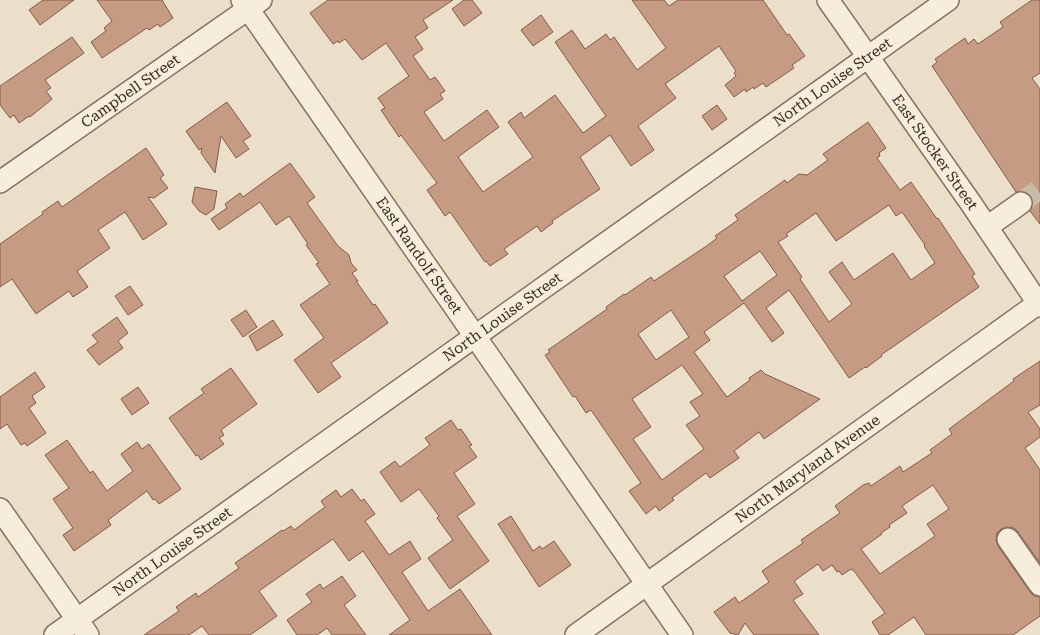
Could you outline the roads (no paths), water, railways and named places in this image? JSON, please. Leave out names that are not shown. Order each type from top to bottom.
[{"type":"street","name":"East Stocker Street","points":[[828,0],[1039,304]]},
{"type":"street","name":"North Louise Street","points":[[56,635],[82,628],[475,336],[948,0]]},
{"type":"street","name":"Campbell Street","points":[[0,182],[251,3]]},
{"type":"street","name":"East Randolf Street","points":[[251,3],[475,336],[682,635]]},
{"type":"street","points":[[987,227],[1021,203]]},
{"type":"street","name":"North Maryland Avenue","points":[[576,635],[1039,304]]},
{"type":"street","points":[[0,509],[82,628]]},
{"type":"street","points":[[1008,539],[1040,585]]},
{"type":"tunnel","points":[[1021,203],[1040,189]]}]
